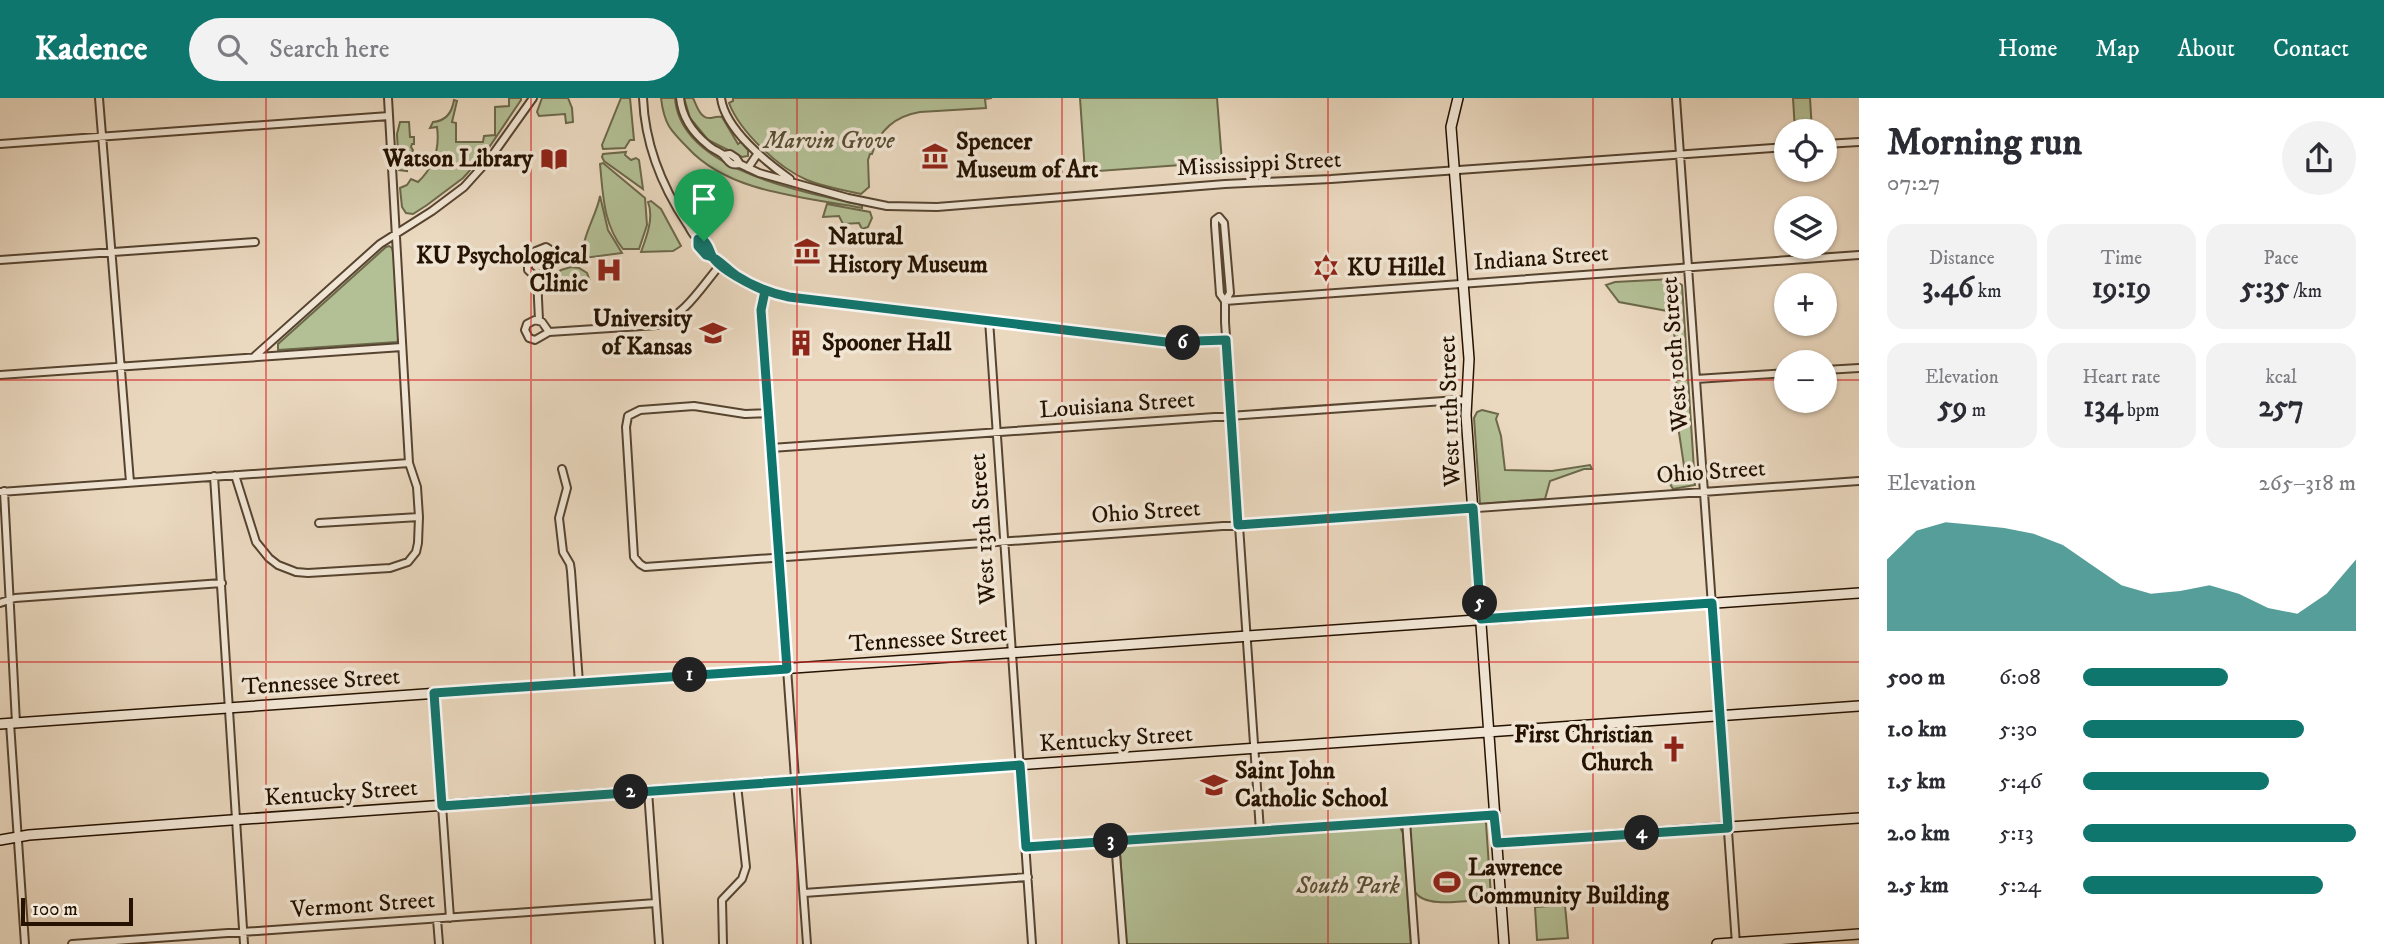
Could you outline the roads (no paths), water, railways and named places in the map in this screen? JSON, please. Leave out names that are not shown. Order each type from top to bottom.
[{"type":"main road","name":"West 11th Street","points":[[1458,98],[1451,127],[1469,359],[1467,401],[1473,508],[1504,944]]},
{"type":"main road","name":"Tennessee Street","points":[[9,723],[1859,593]]},
{"type":"main road","name":"Kentucky Street","points":[[0,840],[236,820],[1859,706]]},
{"type":"main road","points":[[1497,843],[1859,818]]},
{"type":"main road","points":[[1717,944],[1859,934]]},
{"type":"street","points":[[99,98],[130,482]]},
{"type":"street","points":[[235,475],[256,542],[269,558],[286,569],[296,572],[335,572],[403,565],[416,551],[419,517],[417,487],[409,463],[388,98]]},
{"type":"street","points":[[253,357],[380,244],[452,197],[476,175],[533,98]]},
{"type":"street","points":[[643,98],[648,140],[658,172],[673,202],[698,239],[711,249],[712,256],[738,277],[765,291],[789,297],[1166,342],[1226,340]]},
{"type":"street","name":"Mississippi Street","points":[[680,98],[689,125],[708,145],[723,155],[727,162],[811,189],[887,206],[937,207],[1225,184],[1774,148]]},
{"type":"street","points":[[721,98],[724,111],[730,120],[758,153],[795,183]]},
{"type":"street","name":"West 10th Street","points":[[1676,98],[1736,943]]},
{"type":"street","points":[[0,144],[389,116]]},
{"type":"street","points":[[1837,143],[1859,142]]},
{"type":"street","points":[[748,168],[758,153]]},
{"type":"street","points":[[1226,300],[1220,294],[1215,225],[1215,220],[1219,217],[1224,223],[1230,293],[1226,300],[1226,340],[1260,831]]},
{"type":"street","points":[[0,260],[255,242]]},
{"type":"street","points":[[537,278],[555,262],[554,252],[549,248],[540,248],[528,261],[528,270],[537,278],[539,320],[549,332]]},
{"type":"street","name":"Indiana Street","points":[[1226,300],[1859,255]]},
{"type":"street","points":[[539,320],[527,324],[525,330],[527,336],[535,340],[549,332],[657,325],[666,322],[689,302],[722,264]]},
{"type":"street","points":[[765,291],[761,310],[807,944]]},
{"type":"street","name":"West 13th Street","points":[[989,320],[1032,944]]},
{"type":"street","points":[[0,375],[402,347]]},
{"type":"street","points":[[1837,369],[1859,368]]},
{"type":"street","points":[[1696,379],[1774,374]]},
{"type":"street","name":"Louisiana Street","points":[[771,448],[1467,401]]},
{"type":"street","name":"Ohio Street","points":[[768,413],[745,414],[694,406],[640,410],[631,414],[626,421],[630,493],[634,556],[640,564],[645,567],[1859,481]]},
{"type":"street","points":[[25,944],[9,723],[10,601],[2,492],[409,463]]},
{"type":"street","points":[[562,469],[567,488],[559,518],[563,552],[570,564],[579,683]]},
{"type":"street","points":[[214,477],[244,944]]},
{"type":"street","points":[[319,523],[419,517]]},
{"type":"street","points":[[0,603],[15,598],[222,583]]},
{"type":"street","points":[[434,693],[450,918]]},
{"type":"street","points":[[723,944],[722,900],[742,879],[746,867],[740,832],[737,785]]},
{"type":"street","points":[[648,791],[659,944]]},
{"type":"street","points":[[1026,847],[1494,815]]},
{"type":"street","points":[[1406,821],[1415,944]]},
{"type":"street","points":[[1115,841],[1123,944]]},
{"type":"street","points":[[804,893],[1028,877]]},
{"type":"street","name":"Vermont Street","points":[[72,944],[656,904]]},
{"type":"street","points":[[437,919],[439,944]]},
{"type":"place","name":"Spencer Museum of Art","points":[[935,156]]},
{"type":"place","name":"Watson Library","points":[[554,159]]},
{"type":"place","name":"Natural History Museum","points":[[807,251]]},
{"type":"place","name":"KU Hillel","points":[[1326,268]]},
{"type":"place","name":"KU Psychological Clinic","points":[[609,270]]},
{"type":"place","name":"University of Kansas","points":[[713,333]]},
{"type":"place","name":"Spooner Hall","points":[[801,343]]},
{"type":"place","name":"First Christian Church","points":[[1674,749]]},
{"type":"place","name":"Saint John Catholic School","points":[[1214,785]]},
{"type":"place","name":"Lawrence Community Building","points":[[1447,882]]},
{"type":"park label","name":"Marvin Grove","points":[[829,141]]},
{"type":"park label","name":"South Park","points":[[1348,886]]}]
